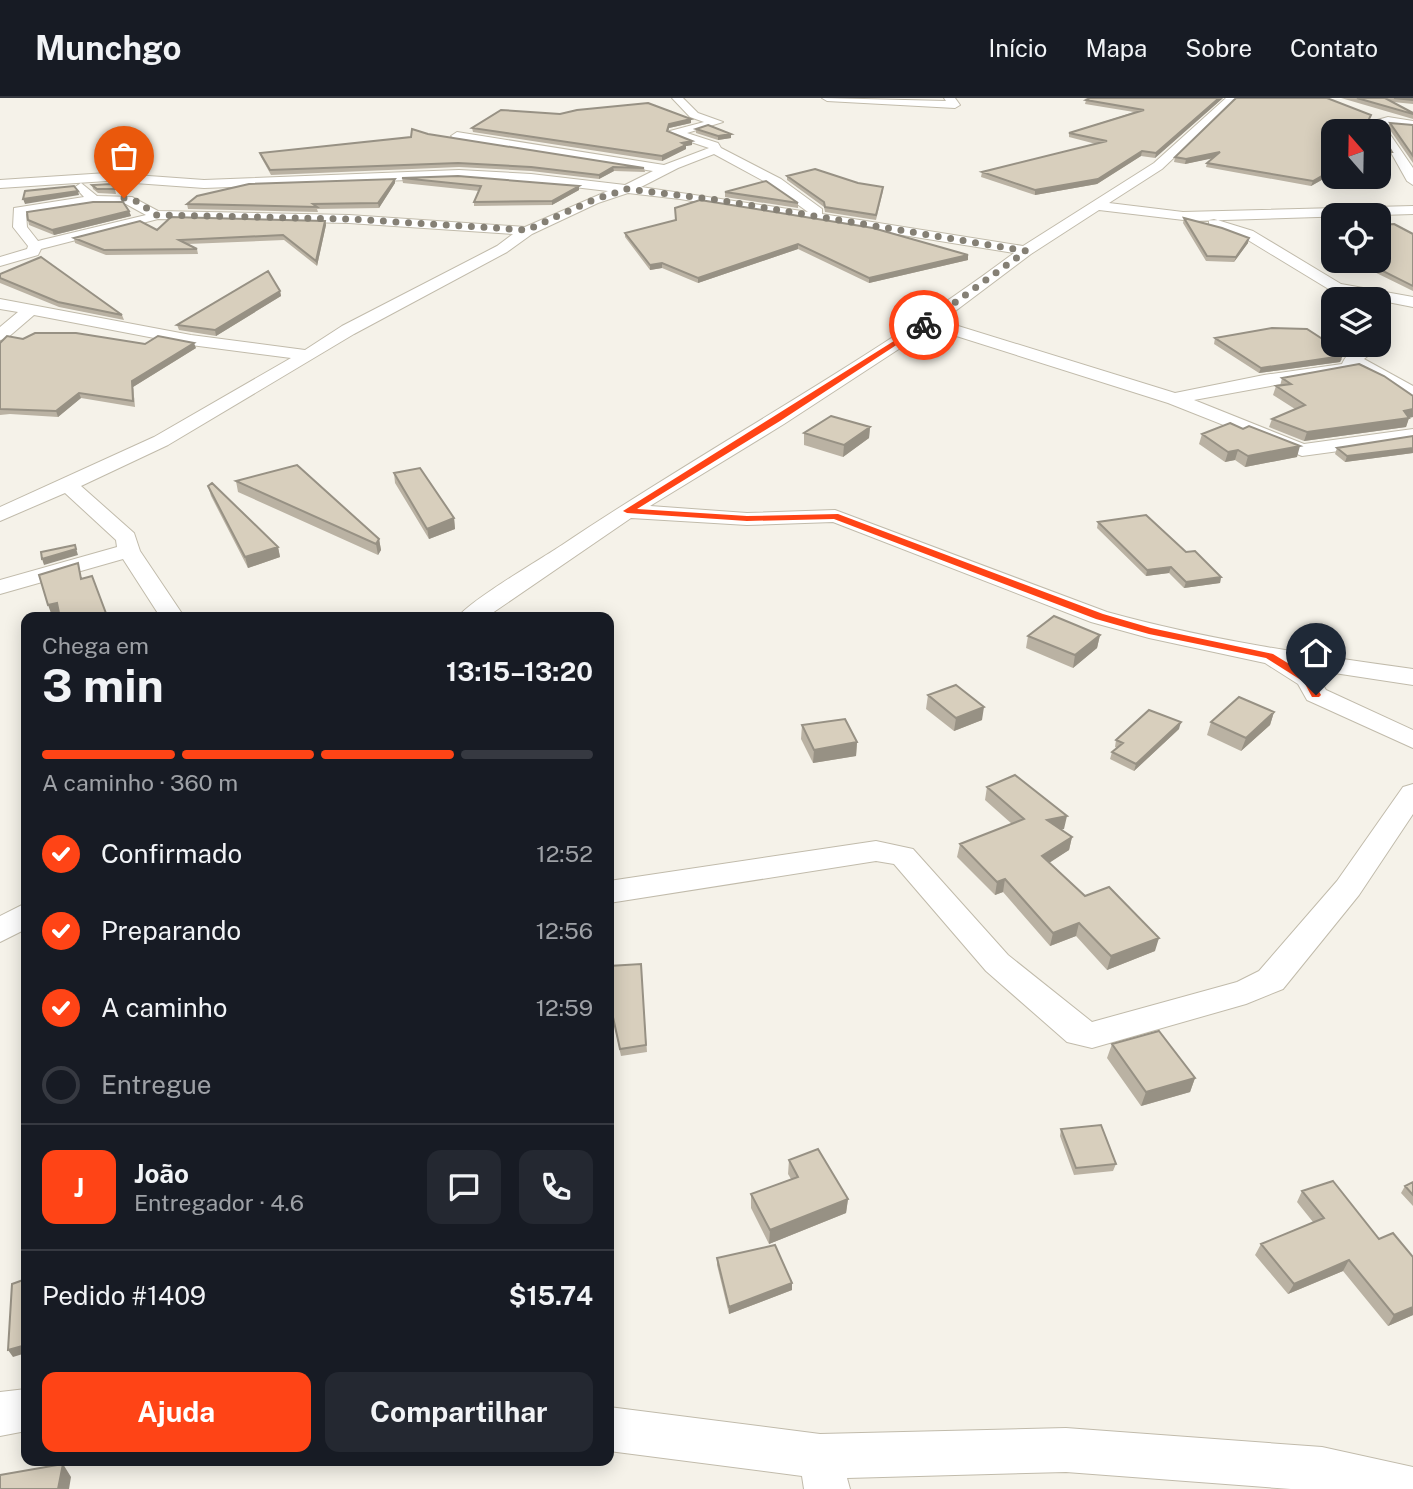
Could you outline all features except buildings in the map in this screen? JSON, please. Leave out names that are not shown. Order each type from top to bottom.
[{"type":"street","points":[[677,98],[694,115],[717,122],[674,133],[714,146],[715,150],[776,182],[825,218]]},
{"type":"street","points":[[827,98],[955,105],[949,98]]},
{"type":"street","points":[[478,612],[627,511],[777,420],[929,322],[1026,251],[1158,166],[1231,98]]},
{"type":"street","points":[[1365,112],[1399,122]]},
{"type":"street","points":[[1413,124],[1376,122],[1413,181]]},
{"type":"street","points":[[457,136],[665,169]]},
{"type":"street","points":[[0,515],[161,441],[402,300],[502,249],[527,230],[715,150]]},
{"type":"street","points":[[0,184],[142,178],[240,184],[459,174],[531,178],[825,218],[1026,251]]},
{"type":"street","points":[[74,179],[94,200]]},
{"type":"street","points":[[35,246],[15,227],[19,211],[124,198],[134,200],[155,215],[349,219],[527,230]]},
{"type":"street","points":[[1099,206],[1192,217],[1188,215]]},
{"type":"street","points":[[1188,215],[1413,210]]},
{"type":"street","points":[[35,246],[150,219],[155,215]]},
{"type":"street","points":[[1188,215],[1248,234],[1333,286],[1413,302]]},
{"type":"street","points":[[0,262],[33,252],[35,246]]},
{"type":"street","points":[[0,303],[191,340],[307,355]]},
{"type":"street","points":[[0,335],[31,310]]},
{"type":"street","points":[[929,322],[1174,399],[1302,450],[1413,435]]},
{"type":"street","points":[[1174,399],[1264,380],[1350,368],[1352,360],[1356,357]]},
{"type":"street","points":[[1352,360],[1413,393]]},
{"type":"street","points":[[68,485],[126,538],[129,551],[169,612]]},
{"type":"street","points":[[627,511],[747,519],[835,516],[1099,617],[1149,631],[1269,656],[1312,671],[1413,677]]},
{"type":"street","points":[[0,587],[129,551]]},
{"type":"street","points":[[1312,671],[1316,695],[1413,740]]},
{"type":"street","points":[[614,891],[876,851],[903,856],[997,964],[1079,1033],[1092,1035],[1246,992],[1271,980],[1348,888],[1413,793]]},
{"type":"street","points":[[0,931],[21,917]]},
{"type":"street","points":[[0,1414],[21,1411]]},
{"type":"street","points":[[614,1430],[823,1473],[1066,1450],[1322,1469],[1411,1489]]},
{"type":"way so far","points":[[124,198],[139,202],[155,215],[349,219],[527,230],[593,200],[627,189],[718,200],[1026,251],[924,325]]},
{"type":"route","points":[[924,325],[777,420],[627,511],[747,519],[835,516],[1099,617],[1149,631],[1269,656],[1308,680],[1316,695]]}]
